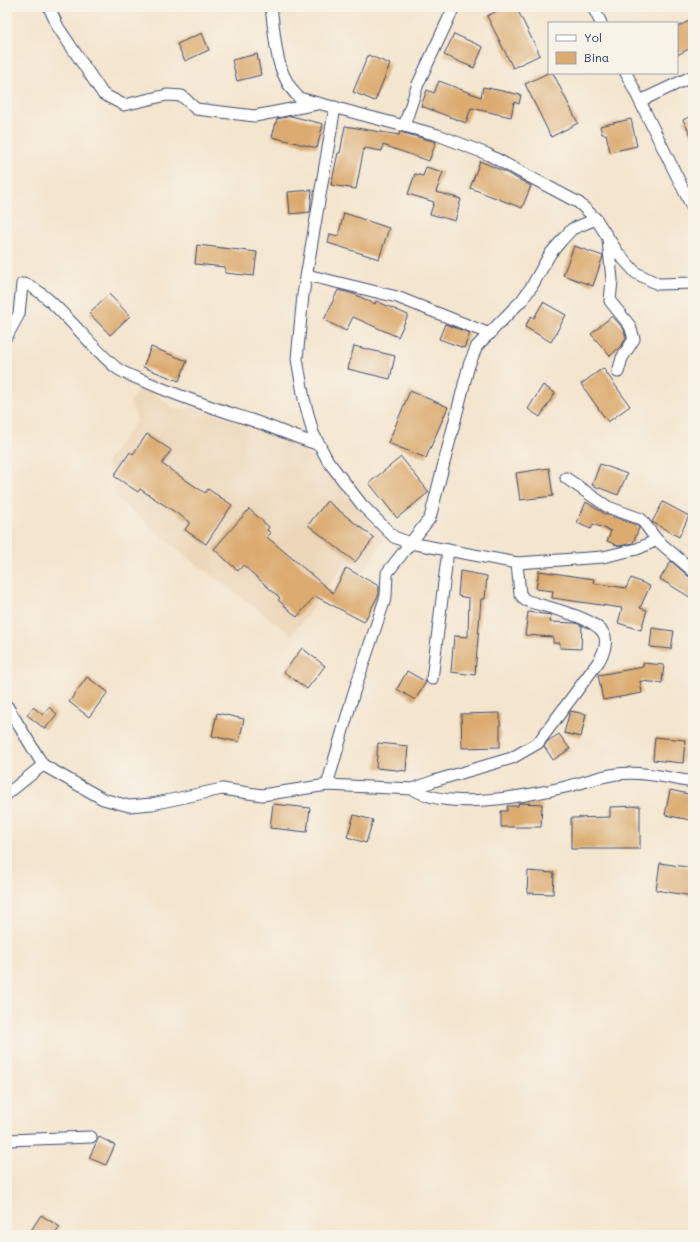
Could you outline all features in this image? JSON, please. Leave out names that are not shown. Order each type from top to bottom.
[{"type":"street","points":[[49,7],[58,26],[103,94],[124,105],[167,95],[182,96],[196,109],[255,116],[319,103]]},
{"type":"street","points":[[271,7],[279,69],[289,88],[299,98],[438,135],[486,154],[578,202],[596,219],[618,253],[636,273],[658,284],[693,283]]},
{"type":"street","points":[[404,126],[418,84],[454,7]]},
{"type":"street","points":[[593,7],[600,22]]},
{"type":"street","points":[[627,74],[693,209]]},
{"type":"street","points":[[640,100],[693,76]]},
{"type":"street","points":[[335,107],[307,275],[297,359],[304,398],[313,433],[328,461],[362,505],[394,537],[410,543],[517,563],[603,557],[637,549],[657,540]]},
{"type":"street","points":[[327,786],[354,692],[386,596],[387,573],[430,518],[469,365],[477,346],[522,300],[532,286],[550,254],[572,229],[596,219]]},
{"type":"street","points":[[608,238],[612,280],[610,301],[630,326],[634,340],[622,358],[618,372]]},
{"type":"street","points":[[307,275],[397,297],[490,334]]},
{"type":"street","points":[[7,336],[18,314],[22,284],[26,284],[34,287],[46,297],[105,358],[119,370],[174,395],[281,430],[320,446]]},
{"type":"street","points":[[566,478],[608,507],[641,519],[657,540],[693,571]]},
{"type":"street","points":[[432,679],[448,550]]},
{"type":"street","points":[[7,706],[43,765],[103,799],[129,806],[152,804],[222,789],[262,795],[327,786],[413,789],[434,781],[512,758],[538,743],[595,667],[605,649],[605,636],[596,625],[574,615],[525,600],[520,594],[517,563]]},
{"type":"street","points":[[7,794],[43,765]]},
{"type":"street","points":[[413,789],[424,796],[444,800],[486,800],[560,788],[617,774],[651,775],[693,782]]},
{"type":"street","points":[[7,1140],[91,1137]]},
{"type":"shaded area","points":[[144,383],[172,408],[180,409],[192,407],[290,438],[324,468],[385,538],[362,573],[346,563],[292,635],[192,561],[118,499],[106,462],[137,420],[130,402]]},
{"type":"building","points":[[505,7],[516,7],[540,55],[513,68],[487,16]]},
{"type":"building","points":[[693,19],[693,47],[678,54],[678,26]]},
{"type":"building","points":[[202,33],[209,50],[185,61],[177,44]]},
{"type":"building","points":[[454,34],[483,47],[474,68],[444,55]]},
{"type":"building","points":[[257,54],[261,75],[237,81],[232,60]]},
{"type":"building","points":[[368,55],[390,64],[375,101],[353,92]]},
{"type":"building","points":[[548,73],[554,74],[578,123],[551,137],[525,84]]},
{"type":"building","points":[[439,81],[481,97],[483,87],[521,95],[519,104],[514,102],[511,117],[471,108],[466,123],[421,106],[427,90],[434,93]]},
{"type":"building","points":[[693,115],[693,139],[683,120]]},
{"type":"building","points":[[291,116],[323,124],[317,148],[272,137],[277,119]]},
{"type":"building","points":[[631,119],[637,146],[610,152],[606,134],[602,134],[600,126]]},
{"type":"building","points":[[345,126],[399,135],[400,132],[436,142],[429,161],[383,145],[382,151],[364,148],[356,189],[331,185],[338,153],[340,153]]},
{"type":"building","points":[[480,161],[531,186],[522,208],[470,188]]},
{"type":"building","points":[[426,167],[443,172],[436,192],[461,199],[455,221],[430,214],[434,202],[408,194],[415,174],[423,176]]},
{"type":"building","points":[[312,190],[310,212],[290,214],[288,192]]},
{"type":"building","points":[[344,213],[389,228],[379,259],[328,243],[330,234],[338,236]]},
{"type":"building","points":[[197,245],[257,252],[254,276],[225,273],[225,267],[195,264]]},
{"type":"building","points":[[574,246],[603,256],[593,286],[563,275]]},
{"type":"building","points":[[338,290],[354,294],[375,304],[376,301],[408,315],[398,337],[353,317],[346,331],[324,320]]},
{"type":"building","points":[[109,294],[130,316],[110,335],[89,313]]},
{"type":"building","points":[[543,302],[566,315],[551,342],[525,327],[531,316],[534,318]]},
{"type":"building","points":[[612,316],[624,329],[626,338],[622,345],[610,356],[591,334]]},
{"type":"building","points":[[445,324],[470,333],[464,348],[439,339]]},
{"type":"building","points":[[354,346],[395,356],[390,379],[348,369]]},
{"type":"building","points":[[151,347],[187,361],[179,381],[143,367]]},
{"type":"building","points":[[603,368],[630,406],[608,422],[581,384]]},
{"type":"building","points":[[543,385],[555,393],[540,417],[528,409]]},
{"type":"building","points":[[410,391],[448,407],[426,458],[388,443]]},
{"type":"building","points":[[147,434],[171,450],[162,464],[205,493],[208,489],[232,505],[206,544],[185,530],[190,522],[140,489],[138,492],[114,476],[130,452],[133,454]]},
{"type":"building","points":[[401,457],[429,492],[397,518],[369,483]]},
{"type":"building","points":[[600,464],[627,474],[618,495],[592,485]]},
{"type":"building","points":[[549,468],[553,496],[520,500],[516,473]]},
{"type":"building","points":[[327,501],[374,538],[355,562],[308,525]]},
{"type":"building","points":[[586,502],[605,514],[637,525],[639,528],[633,543],[619,546],[607,541],[611,531],[593,524],[591,529],[577,523]]},
{"type":"building","points":[[663,502],[689,516],[679,537],[652,522]]},
{"type":"building","points":[[249,509],[269,527],[267,530],[271,533],[267,537],[333,593],[346,568],[379,586],[379,594],[364,622],[315,596],[297,617],[278,600],[280,598],[243,565],[238,571],[214,549]]},
{"type":"building","points":[[671,561],[688,576],[693,578],[693,599],[660,579]]},
{"type":"building","points":[[460,571],[487,576],[485,599],[481,599],[475,675],[451,672],[454,636],[468,637],[469,598],[458,596]]},
{"type":"building","points":[[539,571],[594,579],[593,583],[626,588],[631,578],[650,586],[640,608],[647,610],[641,630],[618,623],[622,608],[552,598],[553,591],[536,589]]},
{"type":"building","points":[[528,612],[551,615],[550,622],[576,623],[582,626],[581,649],[560,648],[560,643],[553,643],[553,637],[525,635]]},
{"type":"building","points":[[652,628],[674,631],[671,649],[650,647]]},
{"type":"building","points":[[302,648],[325,666],[307,689],[284,672]]},
{"type":"building","points":[[643,663],[664,665],[662,683],[640,681],[642,693],[603,700],[598,675],[643,667]]},
{"type":"building","points":[[407,671],[426,682],[415,700],[397,689]]},
{"type":"building","points":[[87,677],[108,692],[89,717],[69,702]]},
{"type":"building","points":[[33,707],[43,715],[49,707],[57,714],[45,729],[27,715]]},
{"type":"building","points":[[570,711],[586,714],[581,737],[564,733]]},
{"type":"building","points":[[217,713],[244,719],[239,742],[212,736]]},
{"type":"building","points":[[500,713],[500,747],[462,748],[461,714]]},
{"type":"building","points":[[559,734],[570,749],[553,760],[544,746],[548,741]]},
{"type":"building","points":[[655,737],[685,740],[683,763],[653,760]]},
{"type":"building","points":[[378,743],[408,746],[406,771],[376,768]]},
{"type":"building","points":[[670,790],[693,795],[693,818],[690,820],[665,815]]},
{"type":"building","points":[[519,803],[542,804],[541,827],[501,827],[501,811],[507,811],[507,806],[518,806]]},
{"type":"building","points":[[273,804],[310,808],[307,832],[270,828]]},
{"type":"building","points":[[640,806],[640,849],[571,849],[571,818],[610,817],[610,807]]},
{"type":"building","points":[[354,815],[373,820],[366,843],[347,837]]},
{"type":"building","points":[[660,863],[693,868],[692,896],[656,890]]},
{"type":"building","points":[[528,871],[554,873],[553,894],[527,893]]},
{"type":"building","points":[[99,1137],[115,1145],[106,1165],[89,1158]]},
{"type":"building","points":[[41,1215],[60,1227],[54,1235],[28,1235]]}]
